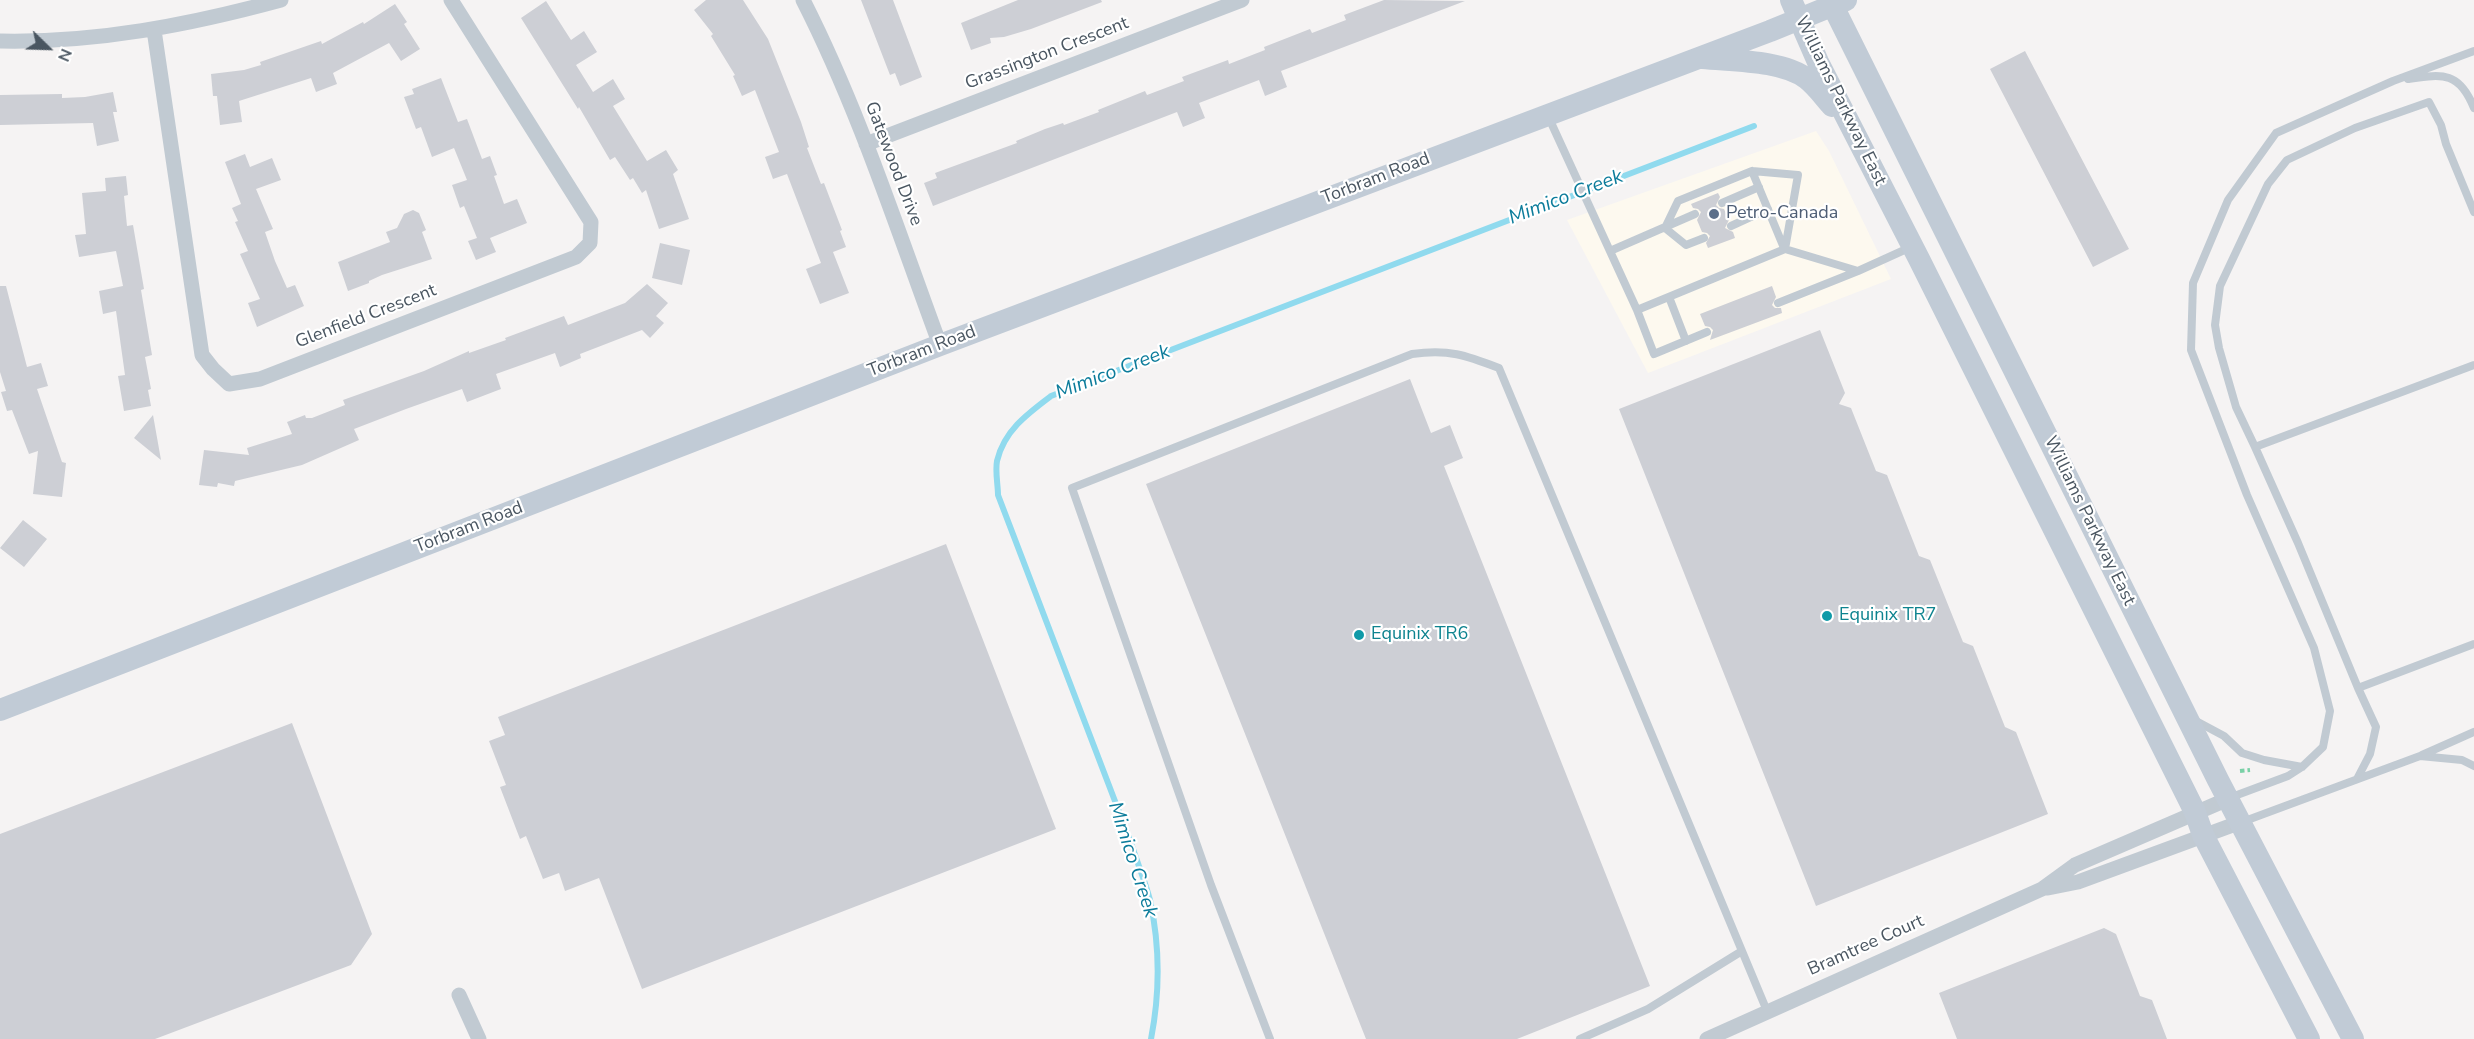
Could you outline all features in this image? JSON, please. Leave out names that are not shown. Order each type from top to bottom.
[{"type":"main road","name":"Torbram Road","points":[[0,710],[940,345],[1699,58],[1796,10],[1836,2]]},
{"type":"main road","name":"Williams Parkway East","points":[[1836,2],[2186,716],[2353,1039]]},
{"type":"main road","name":"Williams Parkway East","points":[[1796,10],[1818,62],[2195,812],[2203,835],[2309,1039]]},
{"type":"main road","points":[[1699,58],[1778,66],[1793,70],[1806,78],[1850,126]]},
{"type":"street","points":[[0,41],[46,42],[154,30],[221,16],[280,0]]},
{"type":"street","name":"Glenfield Crescent","points":[[154,30],[202,355],[229,384],[260,379],[576,257],[590,243],[591,222],[451,0]]},
{"type":"street","name":"Gatewood Drive","points":[[803,0],[821,35],[866,144],[940,345]]},
{"type":"street","name":"Grassington Crescent","points":[[866,144],[1242,0]]},
{"type":"street","name":"Bramtree Court","points":[[1707,1039],[2042,889],[2075,865],[2228,799]]},
{"type":"street","name":"Bramtree Court","points":[[2042,889],[2078,882],[2241,822]]},
{"type":"street","points":[[459,995],[479,1039]]},
{"type":"lane","points":[[2228,799],[2288,776],[2302,767],[2323,747],[2330,711],[2314,648],[2247,495],[2191,350],[2193,283],[2228,200],[2276,133],[2393,81],[2474,51]]},
{"type":"lane","points":[[2393,81],[2442,75],[2463,87],[2474,108]]},
{"type":"lane","points":[[2356,779],[2370,754],[2376,728],[2289,522],[2236,407],[2219,348],[2215,325],[2220,286],[2268,184],[2287,160],[2355,128],[2429,102],[2441,125],[2446,144],[2474,212]]},
{"type":"lane","points":[[1547,114],[1637,310],[1654,354],[1707,332]]},
{"type":"lane","points":[[1752,171],[1785,249]]},
{"type":"lane","points":[[1665,228],[1678,201],[1752,171],[1798,175],[1785,249]]},
{"type":"lane","points":[[1722,203],[1759,187]]},
{"type":"lane","points":[[1731,226],[1768,209]]},
{"type":"lane","points":[[1610,251],[1695,214]]},
{"type":"lane","points":[[1665,228],[1686,245],[1704,238]]},
{"type":"lane","points":[[1778,303],[1912,247]]},
{"type":"lane","points":[[1637,310],[1785,249],[1858,271]]},
{"type":"lane","points":[[1669,297],[1686,341]]},
{"type":"lane","points":[[1270,1039],[1211,885],[1072,488],[1412,354],[1439,351],[1465,355],[1499,368],[1767,1011]]},
{"type":"lane","points":[[2254,447],[2474,365]]},
{"type":"lane","points":[[2358,688],[2474,644]]},
{"type":"lane","points":[[2186,716],[2224,736],[2242,753],[2264,760],[2302,767]]},
{"type":"lane","points":[[2241,822],[2420,756],[2474,732]]},
{"type":"lane","points":[[2420,756],[2462,760],[2474,766]]},
{"type":"lane","points":[[1580,1039],[1648,1009],[1742,951]]},
{"type":"shaded area","points":[[1816,131],[1829,151],[1891,279],[1648,373],[1567,220]]},
{"type":"building","points":[[706,0],[743,0],[768,39],[801,122],[809,147],[807,148],[821,184],[824,183],[842,230],[840,231],[846,247],[833,252],[849,293],[820,304],[806,269],[821,263],[787,174],[773,179],[765,157],[779,152],[755,90],[742,96],[733,76],[735,75],[711,36],[713,34],[694,10]]},
{"type":"building","points":[[861,0],[893,0],[922,77],[900,86],[895,73],[890,75]]},
{"type":"building","points":[[1018,0],[1101,0],[1102,2],[1031,29],[1004,37],[990,38],[991,43],[971,50],[961,23]]},
{"type":"building","points":[[1384,0],[1465,1],[1281,71],[1287,87],[1265,96],[1259,80],[1199,103],[1205,118],[1183,127],[1177,112],[933,206],[924,183],[937,178],[935,173],[1017,143],[1016,141],[1045,129],[1063,123],[1064,125],[1099,112],[1098,110],[1145,91],[1147,95],[1184,81],[1182,77],[1228,60],[1229,64],[1310,29],[1312,33],[1346,20],[1344,15]]},
{"type":"building","points":[[546,1],[571,40],[584,31],[597,52],[576,65],[593,92],[613,79],[625,99],[613,106],[647,161],[666,150],[678,170],[673,174],[689,219],[659,229],[646,190],[642,193],[633,178],[630,180],[615,157],[610,160],[579,107],[578,109],[521,18]]},
{"type":"building","points":[[395,4],[407,22],[404,24],[420,49],[401,61],[389,43],[333,73],[337,84],[316,92],[311,78],[239,101],[242,122],[220,125],[217,96],[213,96],[211,74],[244,70],[261,65],[260,62],[321,41],[322,44],[363,22],[364,24]]},
{"type":"building","points":[[2025,51],[2129,249],[2093,267],[1990,69]]},
{"type":"building","points":[[441,78],[458,122],[467,119],[482,159],[490,156],[504,204],[517,199],[527,223],[490,238],[496,252],[476,260],[468,241],[477,238],[464,206],[460,208],[452,185],[467,180],[454,148],[432,157],[421,127],[416,129],[404,97],[414,94],[412,89]]},
{"type":"building","points":[[113,92],[117,112],[113,112],[119,141],[97,146],[93,123],[0,125],[0,95],[62,94],[62,98]]},
{"type":"building","points":[[245,154],[250,167],[272,158],[281,180],[256,189],[273,229],[265,232],[275,261],[287,288],[295,285],[304,306],[257,327],[248,303],[260,299],[240,254],[248,251],[235,222],[238,221],[232,208],[241,204],[225,162]]},
{"type":"building","points":[[126,176],[128,195],[124,196],[127,226],[133,225],[152,355],[145,357],[151,389],[148,390],[151,406],[124,411],[118,376],[125,375],[116,311],[103,314],[99,291],[123,286],[116,251],[79,257],[75,235],[86,234],[82,193],[106,191],[105,178]]},
{"type":"building","points":[[1718,193],[1720,197],[1716,205],[1724,209],[1729,220],[1725,228],[1733,232],[1735,238],[1708,248],[1706,243],[1710,236],[1702,232],[1697,220],[1701,212],[1693,208],[1691,204]]},
{"type":"building","points":[[413,210],[419,213],[426,230],[422,232],[432,259],[382,275],[348,291],[338,262],[390,242],[386,232],[397,228],[404,214]]},
{"type":"building","points":[[660,243],[690,250],[682,285],[652,278]]},
{"type":"building","points":[[647,284],[668,303],[656,316],[664,323],[650,338],[642,330],[580,354],[581,358],[560,367],[555,353],[496,374],[501,389],[467,402],[462,389],[354,429],[359,440],[302,465],[235,481],[234,486],[218,483],[217,487],[199,485],[204,450],[249,455],[247,448],[292,434],[287,422],[305,415],[306,418],[312,418],[345,405],[343,400],[424,371],[469,351],[469,353],[506,340],[505,338],[564,316],[568,325],[625,303]]},
{"type":"building","points":[[0,286],[6,286],[27,367],[41,363],[48,386],[37,389],[62,462],[66,463],[62,497],[33,494],[38,451],[29,454],[12,410],[7,411],[1,392],[6,391],[0,372]]},
{"type":"building","points":[[1772,286],[1776,297],[1772,305],[1775,308],[1781,308],[1782,313],[1710,340],[1713,330],[1705,326],[1700,314]]},
{"type":"building","name":"Equinix TR7","points":[[1820,330],[1845,393],[1839,404],[1851,408],[1876,471],[1887,475],[1919,556],[1930,560],[1963,642],[1973,646],[2005,727],[2016,732],[2048,814],[1816,906],[1619,409]]},
{"type":"building","name":"Equinix TR6","points":[[1410,379],[1431,433],[1450,425],[1463,458],[1444,466],[1650,986],[1517,1039],[1366,1039],[1146,484]]},
{"type":"building","points":[[153,415],[161,460],[134,438]]},
{"type":"building","points":[[23,520],[47,539],[24,567],[0,548]]},
{"type":"building","points":[[946,544],[1056,829],[642,989],[599,878],[565,891],[559,873],[543,879],[526,836],[520,839],[500,787],[506,785],[489,741],[505,735],[498,717]]},
{"type":"building","points":[[292,723],[372,934],[351,965],[155,1039],[0,1039],[0,834]]},
{"type":"building","points":[[2104,928],[2116,934],[2140,996],[2152,1000],[2167,1039],[1957,1039],[1939,993]]},
{"type":"waterway","name":"Mimico Creek","points":[[1151,1039],[1158,969],[1156,935],[1150,900],[1131,843],[998,495],[997,461],[1005,441],[1025,417],[1051,396],[1754,126]]},
{"type":"place","name":"Petro-Canada","points":[[1714,214]]},
{"type":"place","name":"Equinix TR7","points":[[1827,616]]},
{"type":"place","name":"Equinix TR6","points":[[1359,635]]}]
